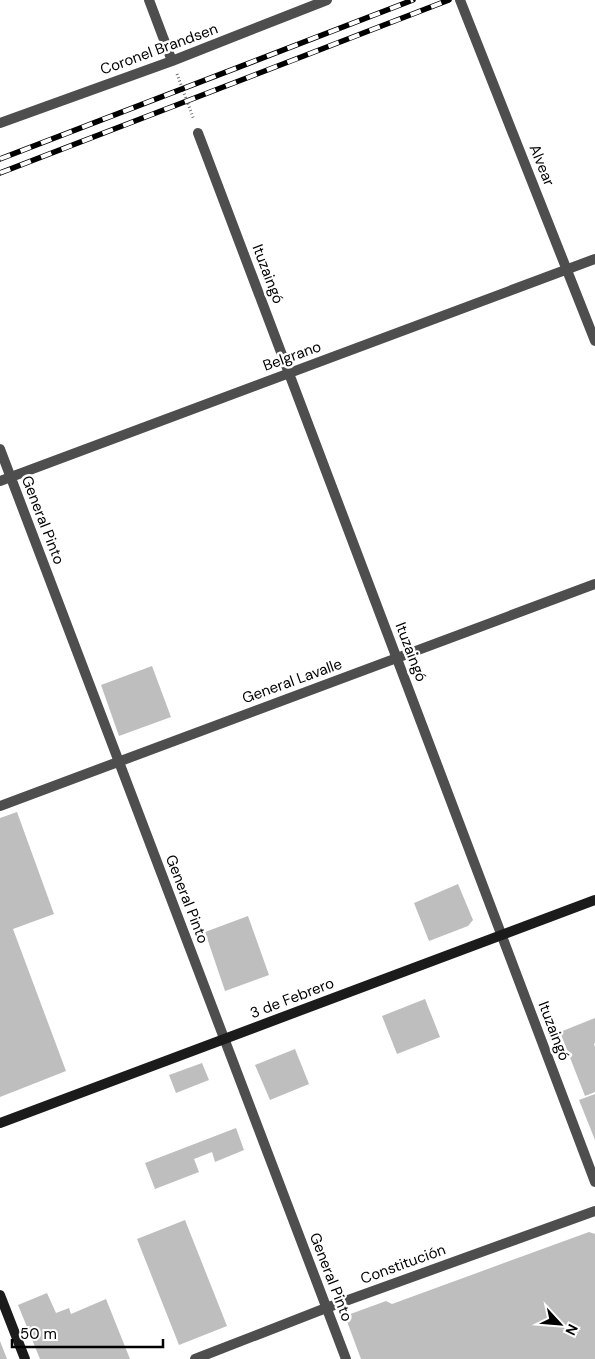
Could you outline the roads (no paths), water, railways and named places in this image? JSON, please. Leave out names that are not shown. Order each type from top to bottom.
[{"type":"street","points":[[149,0],[172,61]]},
{"type":"street","name":"Coronel Brandsen","points":[[0,123],[172,61],[327,0]]},
{"type":"street","name":"Alvear","points":[[460,0],[595,341]]},
{"type":"street","name":"Ituzaingó","points":[[198,133],[595,1182]]},
{"type":"street","name":"Belgrano","points":[[0,481],[595,258]]},
{"type":"street","name":"General Pinto","points":[[0,449],[346,1359]]},
{"type":"street","name":"General Lavalle","points":[[0,806],[595,584]]},
{"type":"street","name":"3 de Febrero","points":[[0,1123],[595,900]]},
{"type":"street","name":"Constitución","points":[[195,1359],[326,1308],[595,1211]]},
{"type":"street","points":[[0,1295],[25,1359]]},
{"type":"railway","points":[[0,159],[413,0]]},
{"type":"railway","points":[[0,173],[449,0]]}]
